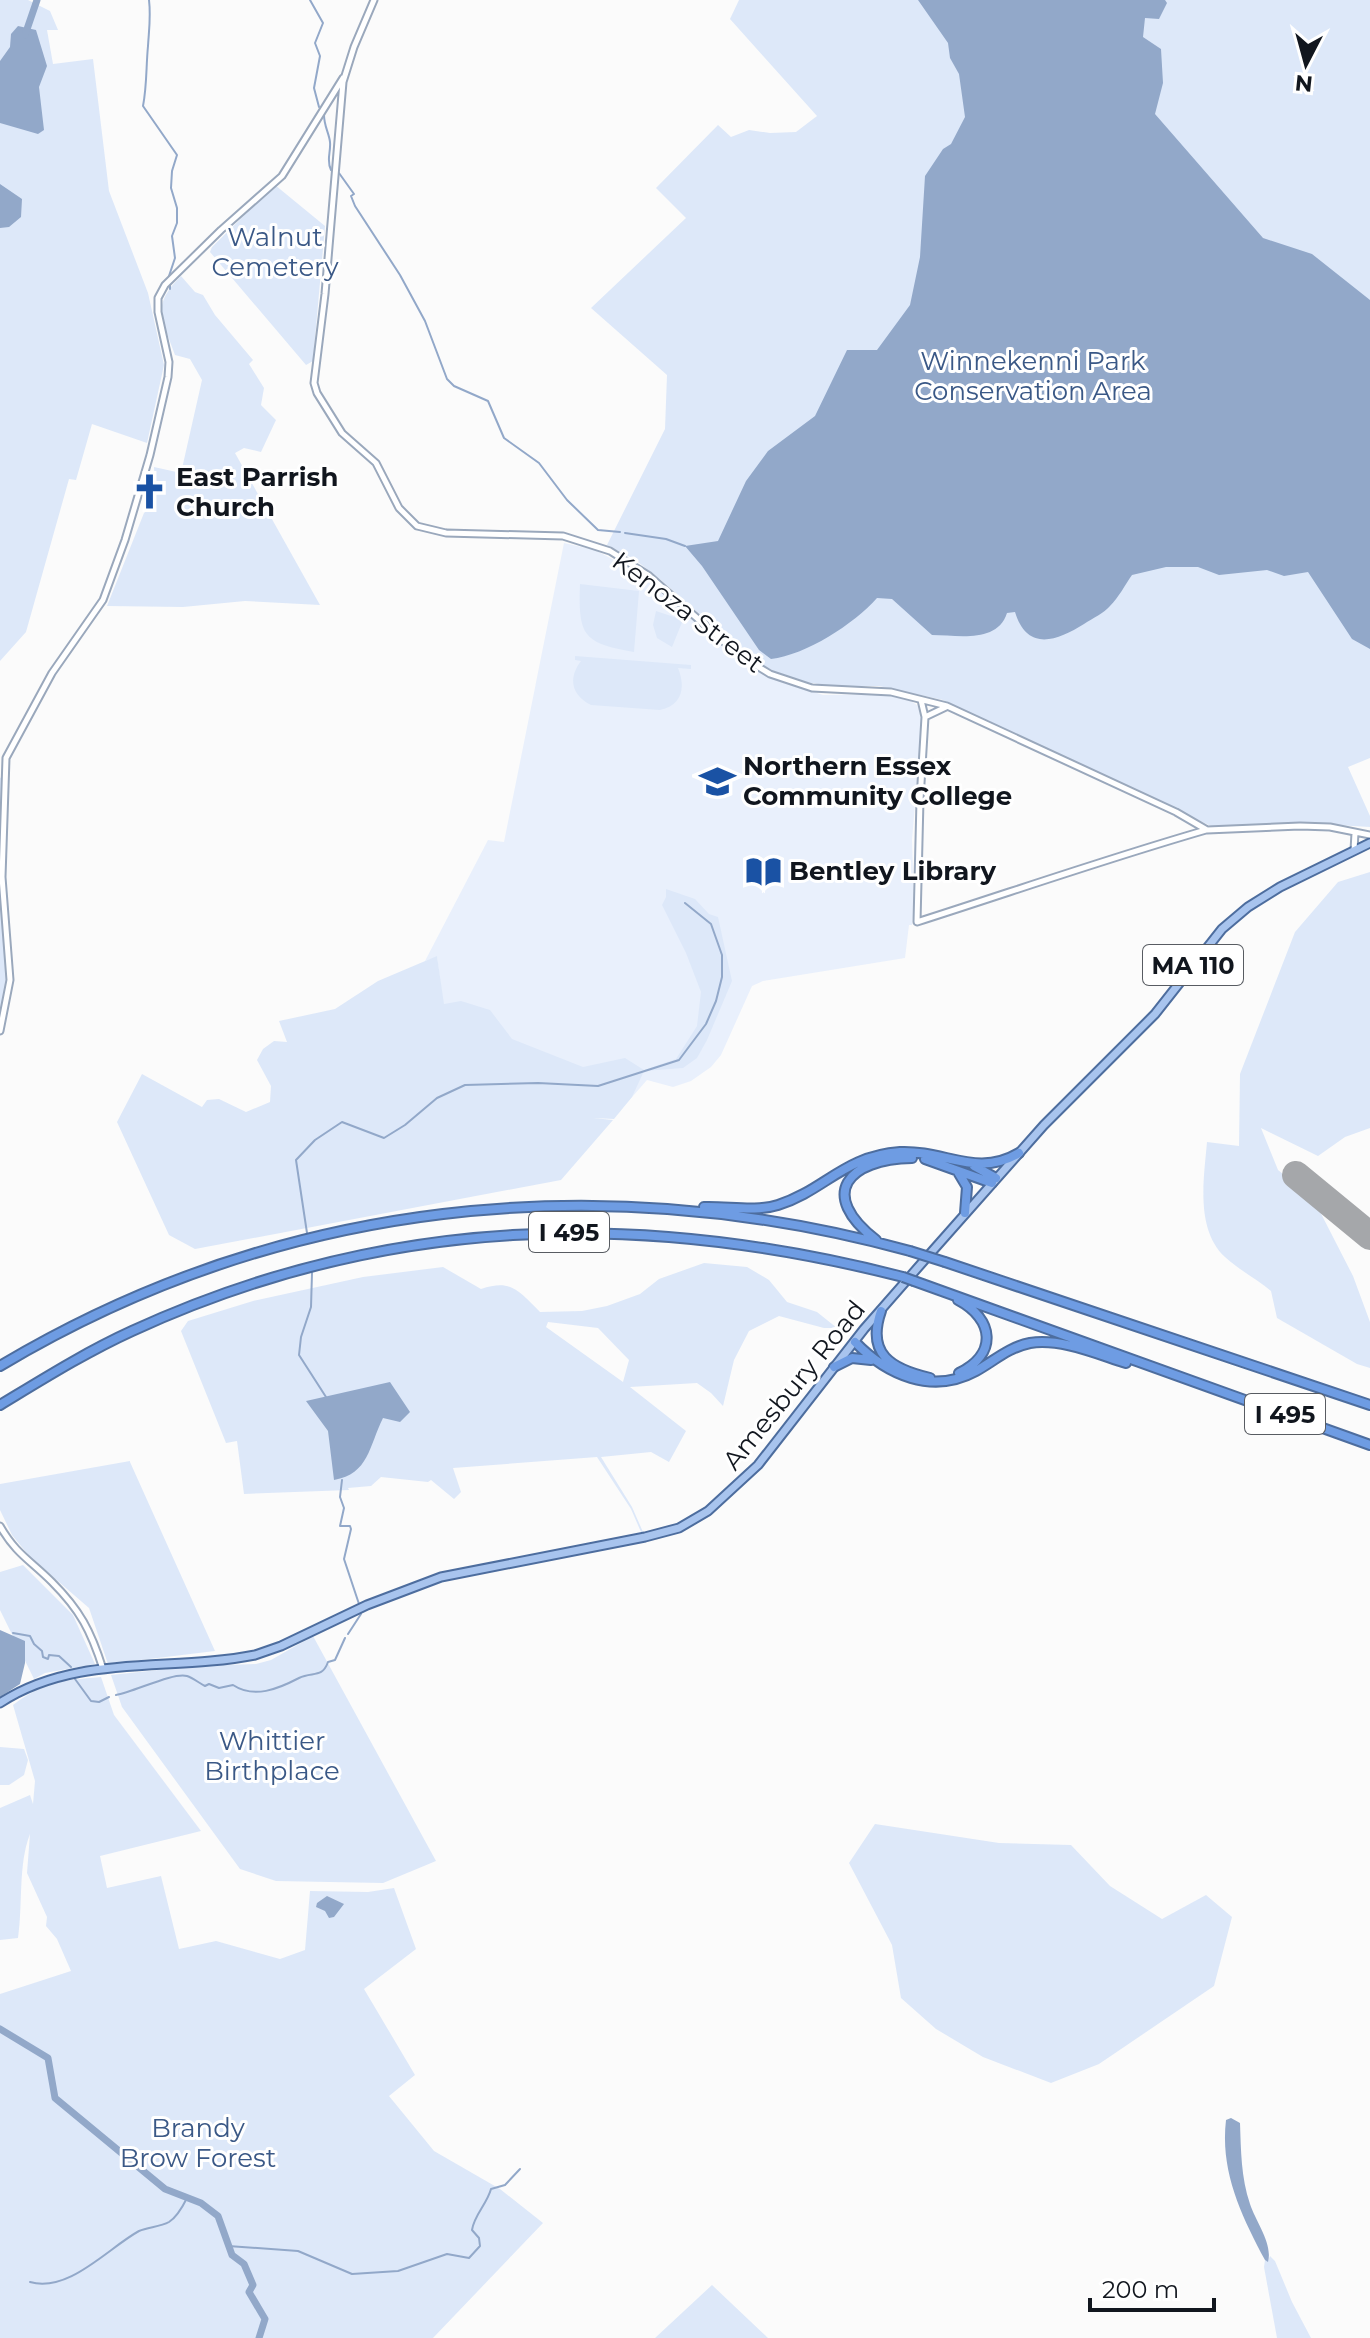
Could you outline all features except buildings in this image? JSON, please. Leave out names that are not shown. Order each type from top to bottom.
[{"type":"highway","points":[[676,1208],[774,1206],[794,1199],[852,1163],[875,1156],[918,1153],[998,1164],[1019,1153]]},
{"type":"highway","points":[[881,1243],[849,1215],[845,1202],[846,1188],[862,1166],[908,1157],[933,1160],[994,1180]]},
{"type":"highway","points":[[966,1162],[994,1180]]},
{"type":"highway","points":[[955,1169],[967,1187],[965,1213]]},
{"type":"highway","name":"I 495","points":[[0,1366],[59,1333],[158,1288],[241,1258],[319,1237],[406,1219],[494,1208],[579,1205],[676,1208],[754,1217],[881,1243],[1370,1405]]},
{"type":"highway","name":"I 495","points":[[0,1405],[114,1339],[198,1303],[265,1279],[316,1266],[437,1242],[549,1232],[669,1235],[794,1252],[903,1277],[1370,1445]]},
{"type":"highway","points":[[855,1342],[878,1348],[900,1368],[930,1378],[959,1373],[981,1357],[988,1340],[984,1323],[964,1303],[936,1288]]},
{"type":"highway","points":[[878,1348],[875,1327],[881,1311]]},
{"type":"highway","points":[[855,1342],[875,1361]]},
{"type":"highway","points":[[834,1367],[852,1358],[875,1361],[920,1381],[949,1382],[978,1370],[1014,1348],[1032,1343],[1051,1343],[1199,1383]]},
{"type":"main road","name":"Amesbury Road","points":[[0,1703],[49,1678],[103,1669],[255,1655],[367,1605],[441,1577],[602,1547],[679,1528],[708,1511],[751,1472],[834,1367],[965,1213],[1155,1014],[1222,929],[1248,907],[1280,887],[1370,843]]},
{"type":"street","name":"Kenoza Street","points":[[374,0],[345,73],[314,383],[342,433],[376,463],[408,519],[421,528],[446,533],[556,536],[610,551],[637,567],[739,655],[770,674],[812,688],[891,692],[947,706],[1176,812],[1207,830]]},
{"type":"street","points":[[0,1031],[10,980],[2,877],[6,758],[52,673],[103,600],[125,540],[150,455],[168,377],[168,355],[158,312],[160,293],[221,230],[282,176],[345,73]]},
{"type":"street","points":[[921,699],[925,717],[917,922],[1120,855],[1207,830],[1300,826],[1330,827],[1370,835]]},
{"type":"street","points":[[925,717],[947,706]]},
{"type":"street","points":[[1354,850],[1355,833]]},
{"type":"street","points":[[0,1526],[19,1554],[50,1580],[83,1619],[91,1632],[103,1669]]},
{"type":"shaded area","name":"Northern Essex Community College","points":[[564,543],[595,550],[637,572],[734,656],[768,677],[823,695],[881,694],[911,701],[918,706],[922,722],[912,840],[912,925],[909,925],[905,958],[763,981],[752,986],[721,1055],[711,1067],[691,1081],[673,1087],[647,1080],[618,1113],[544,1111],[494,1120],[474,1135],[443,1002],[437,957],[425,961],[488,840],[504,842]]},
{"type":"green space","points":[[0,0],[28,0],[50,11],[58,30],[47,30],[53,64],[93,59],[109,191],[148,293],[164,365],[147,443],[92,424],[76,480],[69,479],[26,632],[0,661]]},
{"type":"green space","name":"Winnekenni Park Conservation Area","points":[[739,0],[1370,0],[1370,758],[1348,767],[1370,816],[1370,827],[1301,823],[1213,827],[943,700],[879,686],[833,686],[797,681],[778,674],[743,652],[634,559],[607,545],[665,429],[667,375],[591,308],[686,218],[656,188],[718,125],[731,137],[749,130],[796,132],[817,116],[730,19]]},
{"type":"green space","name":"Walnut Cemetery","points":[[275,185],[325,226],[313,361],[306,365],[210,252]]},
{"type":"green space","points":[[181,276],[195,292],[203,295],[215,315],[253,360],[249,364],[264,388],[261,405],[276,420],[261,452],[244,448],[235,453],[320,605],[245,601],[183,607],[107,606],[144,513],[153,504],[154,467],[181,473],[202,380],[190,359],[175,355],[163,322],[165,296]]},
{"type":"green space","points":[[580,584],[639,591],[634,652],[604,645],[587,634],[580,615]]},
{"type":"green space","points":[[656,611],[683,620],[672,647],[657,638],[653,625]]},
{"type":"green space","points":[[575,656],[691,665],[691,669],[678,668],[682,689],[677,700],[667,708],[591,705],[579,696],[574,686],[574,674],[581,661],[575,660]]},
{"type":"green space","points":[[4,776],[10,980],[0,1026],[0,778]]},
{"type":"green space","points":[[1370,872],[1370,1128],[1345,1137],[1318,1156],[1261,1128],[1278,1170],[1313,1198],[1353,1276],[1370,1322],[1370,1368],[1357,1364],[1277,1318],[1271,1291],[1230,1262],[1215,1245],[1205,1218],[1203,1187],[1207,1142],[1239,1146],[1240,1074],[1295,932],[1338,882]]},
{"type":"green space","points":[[666,889],[695,899],[709,914],[718,917],[732,981],[697,1058],[683,1068],[644,1071],[632,1097],[614,1119],[593,1118],[613,1120],[561,1180],[195,1249],[169,1235],[117,1122],[142,1074],[202,1107],[207,1100],[219,1099],[246,1112],[270,1102],[271,1086],[257,1060],[263,1049],[274,1041],[287,1042],[279,1021],[335,1009],[378,981],[437,956],[444,1004],[461,1001],[490,1010],[512,1039],[583,1067],[625,1058],[644,1070],[676,1059],[697,1026],[701,992],[662,905]]},
{"type":"green space","points":[[704,1263],[747,1267],[769,1280],[787,1302],[817,1312],[837,1328],[824,1328],[779,1316],[749,1331],[734,1360],[723,1406],[697,1383],[630,1387],[686,1431],[669,1462],[651,1452],[601,1457],[632,1507],[643,1532],[597,1457],[453,1468],[461,1492],[454,1499],[431,1480],[381,1477],[371,1486],[349,1490],[244,1494],[237,1441],[226,1443],[181,1331],[188,1321],[253,1301],[363,1277],[443,1267],[481,1289],[500,1285],[514,1288],[540,1312],[582,1311],[607,1306],[640,1294],[659,1279]],"holes":[[[548,1322],[598,1328],[629,1360],[623,1382],[546,1327]]]},
{"type":"green space","name":"Whittier Birthplace","points":[[130,1461],[215,1651],[108,1664],[89,1608],[30,1557],[12,1535],[0,1510],[0,1484]]},
{"type":"green space","points":[[23,1565],[73,1615],[95,1664],[45,1673],[34,1679],[0,1610],[0,1572]]},
{"type":"green space","name":"Whittier Birthplace","points":[[313,1636],[436,1861],[383,1883],[276,1881],[240,1869],[122,1707],[111,1675],[196,1666],[256,1664],[271,1660]]},
{"type":"green space","name":"Brandy Brow Forest","points":[[101,1677],[114,1715],[201,1831],[100,1856],[107,1888],[161,1876],[179,1949],[216,1941],[280,1959],[305,1950],[310,1891],[368,1892],[394,1888],[416,1949],[364,1989],[415,2075],[389,2096],[434,2151],[500,2189],[543,2223],[433,2338],[0,2338],[0,1994],[71,1971],[57,1939],[46,1926],[47,1917],[27,1873],[30,1834],[22,1871],[18,1938],[0,1940],[0,1808],[30,1795],[33,1804],[35,1781],[13,1705],[54,1683]]},
{"type":"green space","points":[[0,1747],[24,1749],[28,1760],[24,1775],[9,1785],[0,1785]]},
{"type":"green space","points":[[875,1824],[999,1843],[1071,1845],[1110,1886],[1162,1919],[1206,1895],[1232,1917],[1214,1986],[1099,2064],[1051,2083],[983,2057],[936,2029],[901,1998],[892,1945],[849,1863]]},
{"type":"green space","points":[[1270,2256],[1311,2338],[1277,2338],[1264,2267],[1265,2260],[1268,2261]]},
{"type":"green space","points":[[712,2285],[768,2338],[655,2338]]},
{"type":"water","points":[[918,0],[1165,0],[1167,3],[1159,19],[1145,18],[1143,37],[1161,49],[1163,83],[1155,114],[1263,238],[1312,254],[1370,300],[1370,649],[1352,639],[1308,572],[1284,576],[1267,570],[1219,575],[1198,567],[1166,567],[1132,575],[1105,611],[1074,630],[1053,638],[1035,638],[1027,633],[1015,612],[1007,613],[995,630],[985,634],[932,635],[892,599],[877,598],[856,618],[828,637],[799,651],[771,659],[759,650],[685,546],[718,541],[746,481],[768,451],[815,416],[847,350],[877,350],[910,305],[920,257],[925,176],[943,149],[951,144],[965,117],[959,74],[950,58],[948,43]]},
{"type":"water","points":[[18,26],[36,30],[47,66],[39,87],[44,130],[38,134],[0,123],[0,61],[10,47],[11,34]]},
{"type":"water","points":[[0,184],[22,199],[21,217],[9,227],[0,228]]},
{"type":"water","points":[[390,1382],[410,1412],[400,1422],[383,1418],[361,1465],[346,1477],[334,1480],[328,1431],[306,1401]]},
{"type":"water","points":[[0,1630],[25,1641],[25,1663],[20,1684],[0,1697]]},
{"type":"water","points":[[327,1896],[344,1904],[334,1917],[329,1918],[325,1911],[316,1907]]},
{"type":"water","points":[[1231,2118],[1240,2123],[1245,2184],[1266,2240],[1268,2262],[1248,2226],[1229,2175],[1225,2139],[1226,2120]]},
{"type":"waterway","points":[[25,35],[37,0]]},
{"type":"waterway","points":[[149,0],[143,106],[177,155],[171,188],[177,208],[177,223],[172,236],[175,258],[169,276]]},
{"type":"waterway","points":[[310,0],[323,23],[315,43],[320,56],[314,88],[319,107]]},
{"type":"waterway","points":[[324,115],[330,142],[331,170]]},
{"type":"waterway","points":[[339,173],[354,194],[351,196],[355,206],[400,275],[425,321],[447,379],[454,386],[488,401],[504,438],[539,463],[567,500],[598,530],[620,532]]},
{"type":"waterway","points":[[625,533],[666,539],[685,546]]},
{"type":"waterway","points":[[307,1233],[296,1160],[315,1140],[342,1122],[384,1138],[437,1098],[465,1085],[538,1083],[598,1086],[679,1060],[706,1024],[722,977],[722,955],[711,924],[685,903]]},
{"type":"waterway","points":[[312,1273],[311,1307],[301,1337],[299,1355],[326,1397]]},
{"type":"waterway","points":[[342,1480],[340,1497],[344,1508],[340,1526],[350,1526],[351,1529],[344,1559],[359,1604]]},
{"type":"waterway","points":[[348,1634],[361,1614]]},
{"type":"waterway","points":[[13,1633],[30,1636],[43,1657],[59,1656],[71,1667]]},
{"type":"waterway","points":[[116,1695],[181,1676],[205,1686],[209,1684],[219,1688],[233,1685],[249,1691],[266,1691],[323,1671],[328,1662],[335,1660],[345,1638]]},
{"type":"waterway","points":[[75,1679],[91,1701],[99,1702],[109,1697]]},
{"type":"waterway","points":[[0,2029],[48,2058],[55,2098],[165,2189],[201,2203],[218,2216],[232,2255],[244,2264],[253,2285],[249,2292],[265,2319],[259,2338]]},
{"type":"waterway","points":[[228,2246],[298,2251],[352,2274],[398,2271],[447,2254],[469,2258],[480,2246],[479,2238],[472,2230],[491,2189],[505,2185],[520,2169]]},
{"type":"waterway","points":[[30,2282],[45,2284],[59,2281],[88,2267],[139,2231],[169,2222],[187,2198]]},
{"type":"runway","points":[[1296,1175],[1370,1236]]},
{"type":"place","name":"East Parrish Church","points":[[150,492]]},
{"type":"place","name":"Northern Essex Community College","points":[[717,781]]},
{"type":"place","name":"Bentley Library","points":[[763,871]]}]
